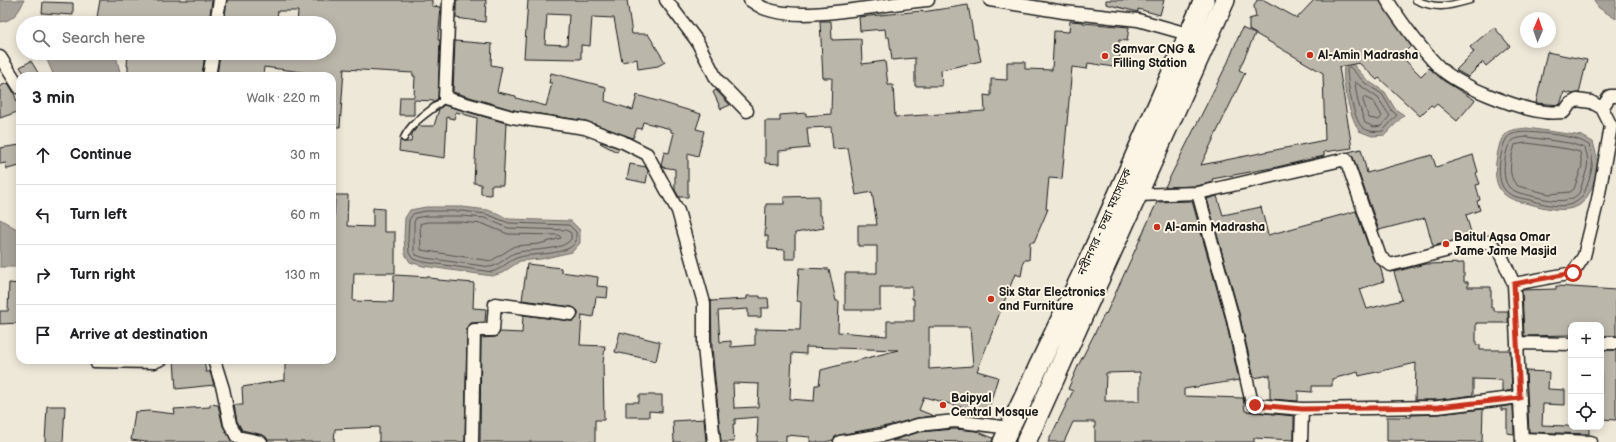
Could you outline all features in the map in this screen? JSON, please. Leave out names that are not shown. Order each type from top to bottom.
[{"type":"highway","name":"নবীনগর - চন্দ্রা মহাসড়ক","points":[[1006,435],[1092,252],[1204,0]]},
{"type":"highway","name":"নবীনগর - চন্দ্রা মহাসড়ক","points":[[1026,442],[1225,0]]},
{"type":"street","points":[[217,16],[220,0]]},
{"type":"street","points":[[449,0],[445,98],[512,116],[585,128],[623,142],[647,154],[678,211],[704,303],[704,347],[714,442]]},
{"type":"street","points":[[666,0],[697,41],[717,80],[747,111]]},
{"type":"street","points":[[750,0],[766,9],[792,14],[846,11],[928,0]]},
{"type":"street","points":[[990,0],[1138,20],[1188,34]]},
{"type":"street","points":[[1387,0],[1401,21],[1440,68],[1467,85],[1513,104],[1546,112],[1564,112],[1570,104],[1577,100],[1591,102],[1602,108],[1611,126],[1598,199],[1584,256],[1573,273],[1514,284]]},
{"type":"street","points":[[0,57],[16,82]]},
{"type":"street","points":[[210,72],[212,60]]},
{"type":"street","points":[[1602,108],[1610,96],[1616,96]]},
{"type":"street","points":[[1136,195],[1198,193],[1346,159],[1380,257],[1390,266],[1480,242],[1488,242],[1499,251],[1514,284],[1522,441],[1591,442]]},
{"type":"street","points":[[1198,193],[1232,315],[1251,399],[1255,405],[1263,407],[1302,409],[1438,407],[1520,398]]},
{"type":"street","points":[[472,442],[474,330],[493,330],[495,304],[572,314]]},
{"type":"street","points":[[1517,343],[1568,344]]},
{"type":"street","points":[[1604,343],[1616,343]]},
{"type":"street","points":[[215,364],[223,389],[230,424],[237,437],[260,442]]},
{"type":"street","points":[[1301,442],[1302,409]]},
{"type":"street","points":[[840,442],[884,435],[918,425],[955,421],[1006,435]]},
{"type":"lane","points":[[1416,0],[1430,6],[1446,6],[1470,0]]},
{"type":"lane","points":[[404,138],[409,128],[416,120],[445,98]]},
{"type":"lane","points":[[94,364],[157,364]]},
{"type":"water","points":[[0,0],[24,0],[12,18],[0,22]]},
{"type":"water","points":[[1593,0],[1616,0],[1616,19],[1599,8]]},
{"type":"water","points":[[47,60],[117,60],[120,72],[52,72]]},
{"type":"water","points":[[1345,60],[1351,62],[1368,81],[1385,92],[1395,109],[1404,115],[1385,135],[1372,136],[1359,131],[1355,124],[1346,97],[1344,77]]},
{"type":"water","points":[[1527,128],[1582,136],[1593,142],[1597,157],[1597,169],[1593,184],[1587,197],[1578,206],[1567,209],[1541,207],[1511,199],[1499,188],[1496,178],[1496,167],[1497,156],[1502,139],[1504,135],[1511,131]]},
{"type":"water","points":[[426,207],[462,207],[488,210],[509,219],[571,221],[580,230],[580,243],[572,252],[541,259],[520,261],[502,273],[492,276],[423,266],[410,262],[405,254],[405,218],[410,210]]},
{"type":"water","points":[[0,219],[16,229],[16,267],[0,267]]},
{"type":"building","points":[[100,0],[212,0],[210,16],[97,16]]},
{"type":"building","points":[[227,0],[432,0],[432,6],[441,7],[438,40],[440,40],[438,99],[434,101],[414,100],[414,115],[399,115],[400,97],[414,97],[415,76],[413,76],[413,73],[344,69],[340,127],[336,127],[336,72],[302,72],[264,67],[263,72],[218,72],[219,60],[336,60],[336,16],[298,16],[298,11],[278,11],[277,16],[225,16]]},
{"type":"building","points":[[456,0],[486,0],[485,22],[456,18]]},
{"type":"building","points":[[528,0],[627,0],[632,34],[648,34],[665,62],[658,66],[638,69],[637,59],[622,62],[614,18],[592,17],[590,46],[581,45],[581,59],[524,58]],"holes":[[[547,14],[569,15],[567,45],[545,44]]]},
{"type":"building","points":[[1106,0],[1164,0],[1160,15],[1138,9],[1138,12],[1106,4]]},
{"type":"building","points":[[1257,0],[1264,0],[1297,18],[1314,0],[1379,0],[1411,46],[1401,56],[1421,76],[1429,68],[1444,81],[1475,100],[1457,121],[1437,104],[1434,107],[1431,105],[1420,116],[1379,78],[1377,80],[1359,63],[1339,67],[1352,148],[1324,152],[1324,156],[1277,167],[1212,179],[1213,182],[1197,186],[1165,187],[1228,62],[1242,28],[1255,34],[1239,70],[1245,73],[1201,165],[1325,140],[1323,73],[1249,30],[1249,19],[1256,17],[1254,6]]},
{"type":"building","points":[[43,2],[73,3],[73,15],[42,13]]},
{"type":"building","points":[[968,5],[974,39],[976,39],[981,61],[941,70],[942,86],[915,86],[915,58],[892,60],[889,37],[886,37],[885,29],[860,31],[859,17],[922,12]]},
{"type":"building","points":[[820,21],[831,21],[832,40],[861,39],[862,64],[885,61],[888,85],[893,85],[895,117],[985,111],[984,95],[991,96],[991,79],[1007,80],[1007,62],[1025,62],[1025,69],[1052,70],[1054,31],[1069,32],[1070,21],[1129,27],[1127,41],[1119,40],[1120,61],[1117,65],[1114,67],[1088,63],[1087,69],[1072,67],[1062,179],[1049,178],[1046,209],[1048,209],[1034,242],[1030,242],[1029,260],[1024,260],[1021,276],[1015,274],[977,371],[998,377],[987,414],[924,397],[919,410],[934,416],[917,418],[892,425],[839,435],[833,440],[825,442],[810,442],[810,437],[786,435],[786,442],[757,442],[758,417],[735,419],[735,424],[733,424],[734,442],[721,442],[712,347],[711,301],[747,299],[747,296],[760,296],[760,298],[768,298],[769,308],[761,308],[761,317],[748,317],[748,309],[718,311],[720,342],[731,341],[731,347],[755,345],[755,329],[800,330],[801,302],[797,301],[799,268],[829,269],[836,301],[839,301],[838,332],[887,336],[887,321],[914,321],[914,299],[912,299],[912,287],[880,287],[880,310],[845,310],[845,273],[877,273],[877,246],[858,246],[858,225],[877,225],[872,192],[856,195],[848,148],[833,149],[831,127],[807,128],[809,148],[779,151],[779,164],[765,163],[765,121],[780,121],[780,115],[806,113],[806,116],[831,114],[832,78],[823,78]],"holes":[[[929,327],[970,327],[973,366],[929,369]],[[806,347],[898,350],[821,370],[819,385],[815,385],[814,401],[790,399],[792,353],[806,354]],[[733,383],[759,384],[758,407],[734,408]]]},
{"type":"building","points":[[1494,27],[1510,46],[1486,66],[1483,62],[1468,77],[1456,70],[1474,52],[1470,47]]},
{"type":"building","points":[[455,41],[492,44],[491,65],[502,67],[497,92],[516,96],[516,98],[546,106],[552,83],[549,83],[551,73],[606,87],[605,101],[633,110],[637,95],[701,114],[696,129],[704,131],[698,156],[688,153],[688,197],[679,197],[675,190],[675,169],[662,167],[661,165],[664,152],[669,153],[674,133],[671,132],[671,129],[643,122],[641,129],[637,128],[633,138],[586,121],[513,110],[453,92]]},
{"type":"building","points":[[1547,52],[1587,60],[1579,93],[1573,94],[1564,92],[1560,105],[1536,103]]},
{"type":"building","points":[[127,60],[204,60],[203,72],[128,72]]},
{"type":"building","points":[[31,61],[38,72],[23,72],[20,67]]},
{"type":"building","points":[[8,83],[16,99],[16,112],[0,118],[0,86]]},
{"type":"building","points":[[716,90],[730,105],[721,109],[713,92]]},
{"type":"building","points":[[444,105],[506,123],[503,185],[491,185],[491,195],[481,194],[481,184],[474,183],[477,118],[456,112],[454,119],[447,117],[445,158],[399,151],[400,140],[404,142],[411,142],[412,134],[418,126],[434,126],[439,109]]},
{"type":"building","points":[[601,142],[619,148],[617,152],[600,143]]},
{"type":"building","points":[[16,146],[16,167],[7,169],[6,163],[0,164],[0,148]]},
{"type":"building","points":[[1361,149],[1367,173],[1432,155],[1436,167],[1473,155],[1478,172],[1476,173],[1480,184],[1476,185],[1480,200],[1477,201],[1480,210],[1466,215],[1472,236],[1433,246],[1425,218],[1379,230],[1353,157],[1348,152]]},
{"type":"building","points":[[630,164],[646,167],[648,171],[646,183],[627,179]]},
{"type":"building","points":[[336,195],[348,195],[347,226],[373,227],[373,208],[384,209],[384,232],[395,232],[395,273],[354,273],[353,301],[393,302],[394,275],[430,277],[438,280],[474,283],[473,308],[486,309],[485,322],[471,323],[467,329],[465,442],[379,442],[379,427],[335,429],[334,442],[286,442],[286,440],[268,440],[263,435],[242,430],[237,421],[234,405],[243,405],[242,387],[285,380],[285,364],[336,364]]},
{"type":"building","points":[[819,196],[819,215],[821,215],[824,228],[795,233],[795,259],[785,259],[785,250],[768,249],[768,236],[765,236],[766,204],[784,204],[784,197]]},
{"type":"building","points":[[1217,196],[1223,215],[1261,207],[1268,235],[1356,211],[1373,259],[1380,266],[1384,281],[1360,289],[1367,309],[1402,300],[1394,272],[1425,264],[1464,263],[1464,282],[1468,282],[1468,287],[1491,287],[1491,308],[1494,308],[1494,311],[1508,311],[1508,323],[1476,323],[1476,345],[1480,345],[1480,350],[1510,350],[1512,390],[1502,392],[1502,380],[1473,379],[1473,395],[1437,400],[1415,400],[1416,363],[1359,376],[1358,372],[1332,379],[1332,386],[1312,386],[1312,392],[1298,391],[1298,401],[1270,399],[1270,375],[1254,378],[1239,313],[1207,199]]},
{"type":"building","points":[[1192,201],[1225,317],[1239,380],[1184,389],[1184,396],[1243,398],[1245,411],[1294,416],[1294,440],[1254,438],[1254,442],[1095,442],[1095,422],[1073,422],[1064,442],[1048,442],[1073,391],[1068,389],[1078,366],[1105,313],[1106,314],[1157,202]],"holes":[[[1140,372],[1140,401],[1105,401],[1106,373]]]},
{"type":"building","points":[[527,264],[561,268],[561,272],[598,277],[597,286],[608,287],[607,298],[596,297],[593,317],[582,315],[580,345],[605,346],[603,363],[604,420],[595,420],[595,442],[480,442],[481,338],[496,337],[500,332],[522,333],[523,315],[574,321],[578,315],[578,311],[572,307],[522,300]]},
{"type":"building","points":[[9,283],[16,284],[16,323],[0,324],[0,311],[8,311]]},
{"type":"building","points":[[1556,286],[1616,290],[1616,336],[1604,336],[1604,322],[1568,322],[1568,335],[1524,336],[1522,290],[1556,289]]},
{"type":"building","points":[[620,332],[660,342],[656,361],[615,352]]},
{"type":"building","points":[[1604,350],[1616,350],[1616,420],[1604,419]]},
{"type":"building","points":[[174,364],[205,364],[206,372],[210,372],[214,385],[176,389]]},
{"type":"building","points":[[1526,371],[1549,372],[1548,389],[1565,390],[1565,405],[1543,404],[1542,425],[1568,426],[1568,430],[1589,430],[1589,434],[1529,432]]},
{"type":"building","points":[[639,395],[662,395],[662,412],[649,411],[649,417],[626,417],[626,402],[639,402]]},
{"type":"building","points":[[210,404],[218,405],[223,426],[232,442],[146,442],[131,440],[135,412],[149,411],[175,414],[174,409],[210,407]]},
{"type":"building","points":[[1513,405],[1514,434],[1507,433],[1507,410],[1501,410],[1501,407]]},
{"type":"building","points":[[47,406],[65,406],[63,442],[45,442]]},
{"type":"building","points":[[1483,409],[1482,442],[1387,441],[1387,417],[1411,417],[1411,415],[1439,414]]},
{"type":"building","points":[[704,419],[706,442],[674,442],[673,421]]},
{"type":"building","points":[[955,429],[976,431],[993,438],[992,442],[892,441],[919,432]]},
{"type":"place","name":"Al-Amin Madrasha","points":[[1310,55]]},
{"type":"place","name":"Samvar CNG & Filling Station","points":[[1105,56]]},
{"type":"place","name":"Al-amin Madrasha","points":[[1157,227]]},
{"type":"place","name":"Baitul Aqsa Omar Jame Jame Masjid","points":[[1446,244]]},
{"type":"place","name":"Six Star Electronics and Furniture","points":[[991,299]]},
{"type":"place","name":"Baipyal Central Mosque","points":[[943,405]]},
{"type":"route","points":[[1255,405],[1263,407],[1302,409],[1438,407],[1520,398],[1514,284],[1573,273]]}]
